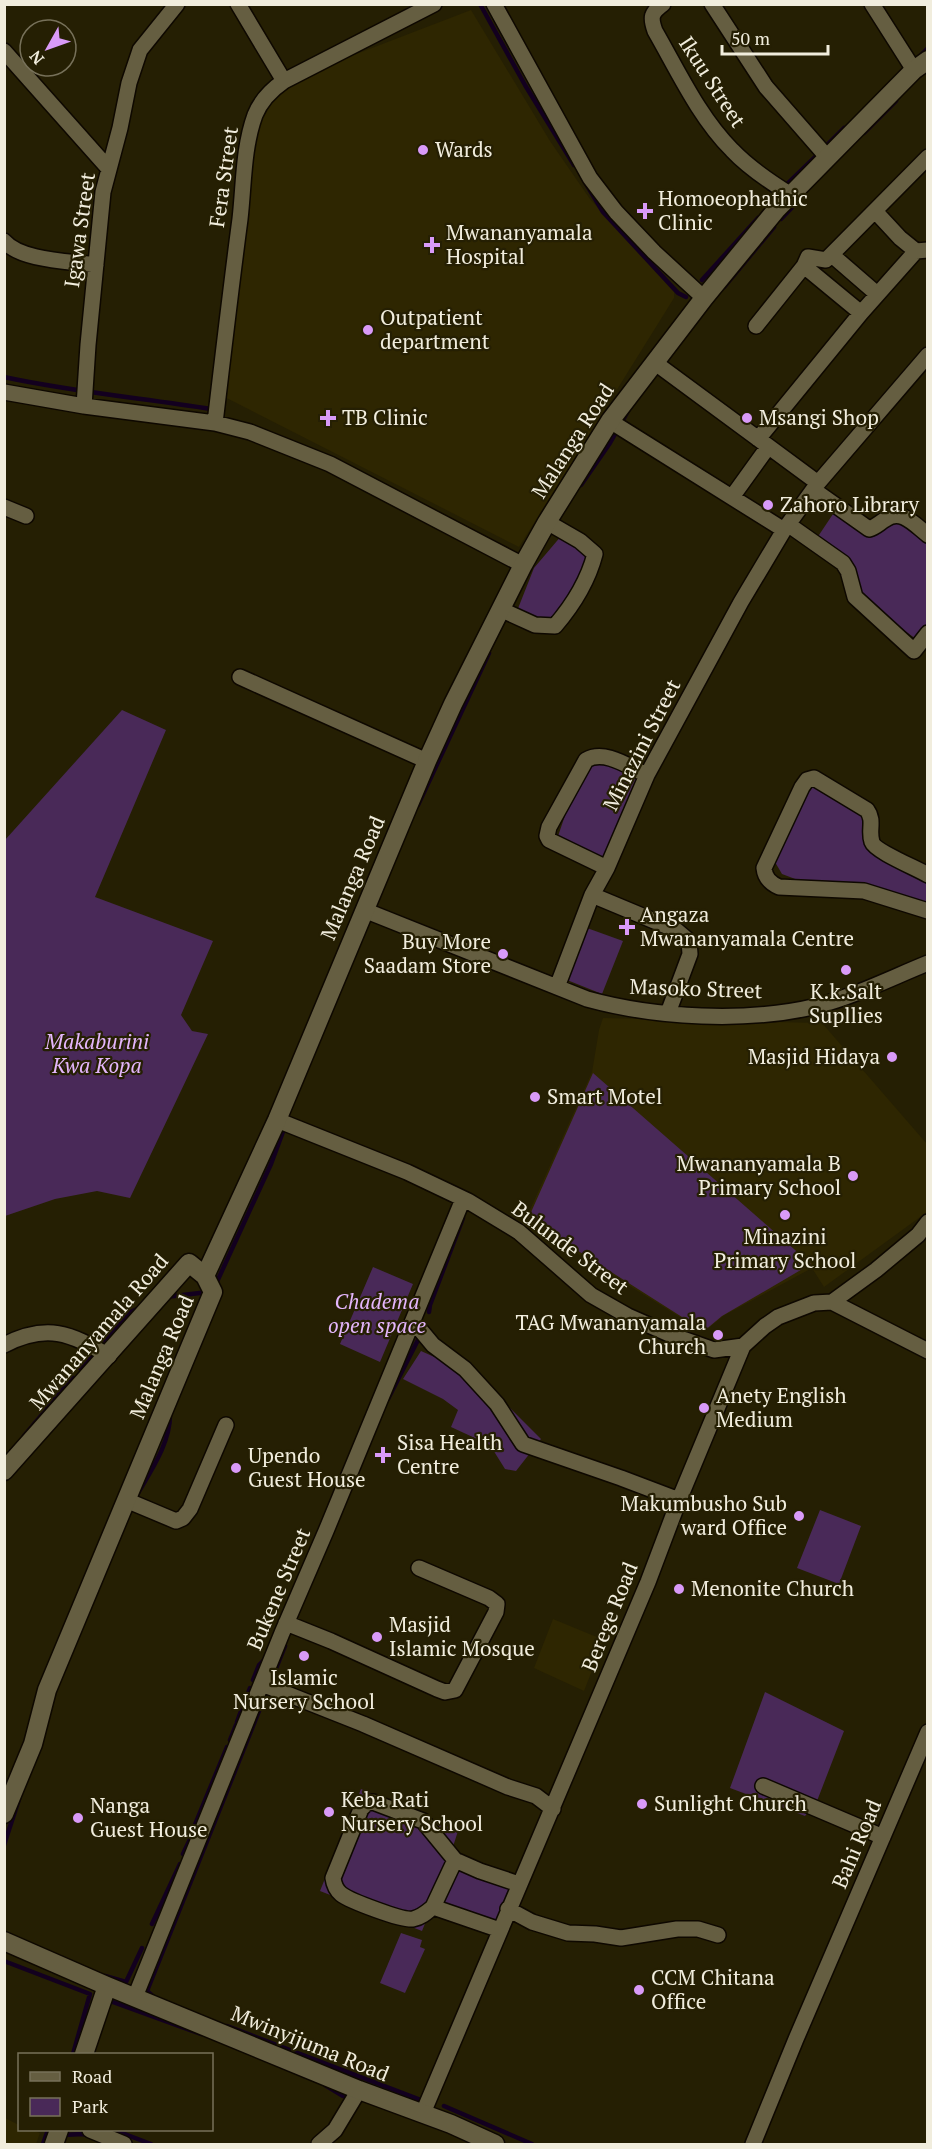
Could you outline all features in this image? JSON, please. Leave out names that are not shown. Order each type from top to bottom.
[{"type":"street","name":"Igawa Street","points":[[84,406],[96,265],[104,192],[109,169],[129,83],[140,50],[177,4]]},
{"type":"street","points":[[238,4],[284,81]]},
{"type":"street","name":"Fera Street","points":[[215,423],[248,135],[259,105],[273,88],[284,81],[434,4]]},
{"type":"street","points":[[494,4],[590,178],[616,212],[646,244],[704,298]]},
{"type":"street","name":"Ikuu Street","points":[[663,4],[650,19],[709,122],[721,138],[747,164],[791,195]]},
{"type":"street","name":"Ikuu Street","points":[[712,4],[766,87],[828,158]]},
{"type":"street","points":[[872,4],[921,65]]},
{"type":"street","points":[[4,51],[109,169]]},
{"type":"street","name":"Malanga Road","points":[[4,1814],[33,1744],[47,1690],[213,1292],[205,1276],[277,1120],[427,761],[523,565],[610,421],[704,298],[771,216],[921,65]]},
{"type":"street","points":[[756,326],[804,266],[808,257],[826,260],[832,255],[927,157]]},
{"type":"street","points":[[732,497],[763,443],[861,313],[922,250],[900,238],[875,211]]},
{"type":"street","points":[[4,241],[18,251],[33,256],[96,265]]},
{"type":"street","points":[[832,255],[877,294]]},
{"type":"street","points":[[804,266],[861,313]]},
{"type":"street","name":"Minazini Street","points":[[557,987],[592,895],[607,868],[647,776],[741,602],[786,527],[816,487],[927,355]]},
{"type":"street","points":[[654,362],[763,443],[868,529],[879,525],[893,515],[901,515],[927,535]]},
{"type":"street","points":[[4,392],[84,406],[215,423],[250,432],[330,464],[523,565]]},
{"type":"street","points":[[610,421],[843,563],[848,571],[855,597],[914,651],[927,633]]},
{"type":"street","points":[[4,507],[26,516]]},
{"type":"street","points":[[502,610],[536,625],[555,626],[579,593],[595,554],[580,540],[547,522]]},
{"type":"street","points":[[240,677],[427,761]]},
{"type":"street","points":[[607,868],[549,840],[549,827],[586,759],[598,755],[605,756],[647,776]]},
{"type":"street","points":[[927,875],[877,849],[872,842],[872,819],[867,810],[814,778],[807,780],[802,787],[764,868],[766,877],[779,887],[864,891],[927,911]]},
{"type":"street","points":[[592,895],[676,930],[688,941],[690,954],[668,1013]]},
{"type":"street","name":"Masoko Street","points":[[364,910],[587,999],[610,1006],[668,1013],[759,1015],[817,1006],[849,996],[927,963]]},
{"type":"street","name":"Bulunde Street","points":[[277,1120],[407,1172],[463,1199],[519,1232],[591,1295],[628,1316],[714,1350],[743,1346]]},
{"type":"street","name":"Bukene Street","points":[[135,1997],[286,1623],[331,1520],[463,1199]]},
{"type":"street","name":"Berege Road","points":[[423,2113],[464,2021],[508,1909],[553,1809],[648,1582],[679,1500],[743,1346],[778,1317],[814,1304],[832,1302],[909,1242],[927,1222]]},
{"type":"street","name":"Mwananyamala Road","points":[[4,1471],[109,1356],[189,1263],[205,1276]]},
{"type":"street","points":[[832,1302],[927,1351]]},
{"type":"street","points":[[413,1321],[433,1345],[465,1369],[497,1404],[523,1444],[679,1500]]},
{"type":"street","points":[[4,1345],[16,1339],[46,1332],[84,1341],[109,1356]]},
{"type":"street","points":[[126,1500],[176,1521],[183,1518],[190,1509],[226,1425]]},
{"type":"street","points":[[286,1623],[437,1689],[445,1692],[454,1690],[496,1612],[497,1604],[489,1598],[418,1568]]},
{"type":"street","points":[[262,1684],[363,1724],[508,1787],[536,1796],[553,1809]]},
{"type":"street","name":"Bahi Road","points":[[753,2145],[927,1732]]},
{"type":"street","points":[[763,1786],[883,1837]]},
{"type":"street","points":[[455,1860],[433,1907],[423,1916],[411,1920],[342,1895],[334,1886],[333,1878],[362,1809],[367,1803],[373,1802],[423,1821],[455,1860],[519,1884]]},
{"type":"street","points":[[433,1907],[500,1930]]},
{"type":"street","points":[[508,1909],[532,1922],[568,1933],[621,1938],[677,1929],[698,1929],[717,1935]]},
{"type":"street","name":"Mwinyijuma Road","points":[[4,1941],[107,1986],[359,2090],[423,2113],[495,2145]]},
{"type":"street","points":[[85,2053],[107,1986]]},
{"type":"street","points":[[320,2145],[335,2130],[359,2090]]},
{"type":"street","points":[[92,2131],[124,2145]]},
{"type":"shaded area","name":"Mwananyamala Hospital","points":[[471,10],[550,141],[590,199],[674,292],[674,298],[519,547],[211,390],[250,113],[293,84],[333,63]]},
{"type":"shaded area","points":[[603,1018],[822,1023],[927,1144],[927,1212],[824,1287],[812,1268],[723,1316],[704,1332],[525,1221],[592,1072]]},
{"type":"shaded area","points":[[553,1619],[604,1640],[584,1691],[534,1668]]},
{"type":"shaded area","points":[[5,2118],[18,2124],[18,2131],[40,2133],[36,2144],[5,2144]]},
{"type":"green space","points":[[835,511],[876,535],[897,519],[927,542],[927,625],[916,639],[853,593],[849,565],[815,541]]},
{"type":"green space","points":[[562,535],[592,555],[556,622],[538,623],[517,611],[534,568]]},
{"type":"green space","name":"Makaburini Kwa Kopa","points":[[122,710],[166,730],[95,897],[213,941],[181,1015],[192,1031],[208,1034],[130,1198],[97,1191],[55,1199],[5,1216],[5,840]]},
{"type":"green space","points":[[597,757],[642,780],[605,862],[556,842],[573,792]]},
{"type":"green space","points":[[817,776],[870,815],[873,843],[927,873],[927,906],[840,896],[782,874],[772,857],[801,789]]},
{"type":"green space","points":[[587,928],[623,941],[602,994],[567,980]]},
{"type":"green space","points":[[593,1073],[811,1264],[722,1316],[704,1331],[528,1219]]},
{"type":"green space","name":"Chadema open space","points":[[373,1267],[413,1284],[380,1362],[340,1344]]},
{"type":"green space","points":[[421,1351],[479,1377],[541,1439],[516,1471],[505,1469],[490,1445],[451,1427],[458,1410],[443,1399],[403,1379]]},
{"type":"green space","points":[[820,1510],[861,1526],[839,1584],[797,1568]]},
{"type":"green space","points":[[765,1692],[844,1731],[817,1801],[805,1816],[730,1788]]},
{"type":"green space","points":[[361,1789],[458,1831],[449,1859],[511,1884],[494,1930],[432,1906],[422,1931],[320,1891]]},
{"type":"green space","points":[[401,1933],[422,1940],[420,1947],[425,1949],[405,1993],[380,1983]]},
{"type":"waterway","points":[[480,4],[525,85],[574,165]]},
{"type":"waterway","points":[[918,58],[928,48]]},
{"type":"waterway","points":[[864,133],[896,101]]},
{"type":"waterway","points":[[825,147],[844,128]]},
{"type":"waterway","points":[[787,184],[815,157]]},
{"type":"waterway","points":[[585,182],[603,212],[678,293],[686,297]]},
{"type":"waterway","points":[[781,219],[804,195]]},
{"type":"waterway","points":[[702,280],[758,218]]},
{"type":"waterway","points":[[724,287],[774,227]]},
{"type":"waterway","points":[[4,377],[82,391],[211,409]]},
{"type":"waterway","points":[[581,485],[610,443],[628,411]]},
{"type":"waterway","points":[[418,805],[489,653]]},
{"type":"waterway","points":[[215,1286],[271,1164],[284,1129]]},
{"type":"waterway","points":[[429,1312],[463,1218]]},
{"type":"waterway","points":[[166,1297],[208,1292]]},
{"type":"waterway","points":[[104,1340],[127,1314],[139,1308]]},
{"type":"waterway","points":[[388,1399],[421,1334]]},
{"type":"waterway","points":[[80,1368],[94,1352]]},
{"type":"waterway","points":[[24,1436],[73,1378]]},
{"type":"waterway","points":[[138,1493],[155,1465],[164,1444],[170,1413]]},
{"type":"waterway","points":[[155,1998],[147,1991],[285,1646]]},
{"type":"waterway","points":[[253,1680],[263,1661]]},
{"type":"waterway","points":[[243,1707],[250,1688]]},
{"type":"waterway","points":[[237,1722],[241,1711]]},
{"type":"waterway","points":[[230,1740],[236,1725]]},
{"type":"waterway","points":[[194,1827],[227,1747]]},
{"type":"waterway","points":[[4,1845],[19,1799]]},
{"type":"waterway","points":[[183,1854],[193,1833]]},
{"type":"waterway","points":[[152,1924],[180,1864]]},
{"type":"waterway","points":[[105,1976],[126,1982],[142,1948]]},
{"type":"waterway","points":[[4,1961],[90,1994],[73,2053]]},
{"type":"waterway","points":[[109,2004],[110,2001],[201,2034]]},
{"type":"waterway","points":[[227,2026],[421,2100]]},
{"type":"waterway","points":[[325,2085],[343,2096]]},
{"type":"waterway","points":[[444,2106],[532,2144]]},
{"type":"waterway","points":[[43,2144],[48,2131]]},
{"type":"waterway","points":[[117,2131],[151,2144]]},
{"type":"waterway","points":[[63,2135],[89,2136]]},
{"type":"place","name":"Wards","points":[[423,150]]},
{"type":"place","name":"Homoeophathic Clinic","points":[[645,211]]},
{"type":"place","name":"Mwananyamala Hospital","points":[[432,245]]},
{"type":"place","name":"Outpatient department","points":[[368,330]]},
{"type":"place","name":"TB Clinic","points":[[328,418]]},
{"type":"place","name":"Msangi Shop","points":[[747,418]]},
{"type":"place","name":"Zahoro Library","points":[[768,505]]},
{"type":"place","name":"Angaza Mwananyamala Centre","points":[[627,927]]},
{"type":"place","name":"Buy More Saadam Store","points":[[503,954]]},
{"type":"place","name":"K.k.Salt Supllies","points":[[846,970]]},
{"type":"place","name":"Masjid Hidaya","points":[[892,1057]]},
{"type":"place","name":"Smart Motel","points":[[535,1097]]},
{"type":"place","name":"Mwananyamala B Primary School","points":[[853,1176]]},
{"type":"place","name":"Minazini Primary School","points":[[785,1215]]},
{"type":"place","name":"TAG Mwananyamala Church","points":[[718,1335]]},
{"type":"place","name":"Anety English Medium","points":[[704,1408]]},
{"type":"place","name":"Sisa Health Centre","points":[[383,1455]]},
{"type":"place","name":"Upendo Guest House","points":[[236,1468]]},
{"type":"place","name":"Makumbusho Sub ward Office","points":[[799,1516]]},
{"type":"place","name":"Menonite Church","points":[[679,1589]]},
{"type":"place","name":"Masjid Islamic Mosque","points":[[377,1637]]},
{"type":"place","name":"Islamic Nursery School","points":[[304,1656]]},
{"type":"place","name":"Sunlight Church","points":[[642,1804]]},
{"type":"place","name":"Keba Rati Nursery School","points":[[329,1812]]},
{"type":"place","name":"Nanga Guest House","points":[[78,1818]]},
{"type":"place","name":"CCM Chitana Office","points":[[639,1990]]}]
